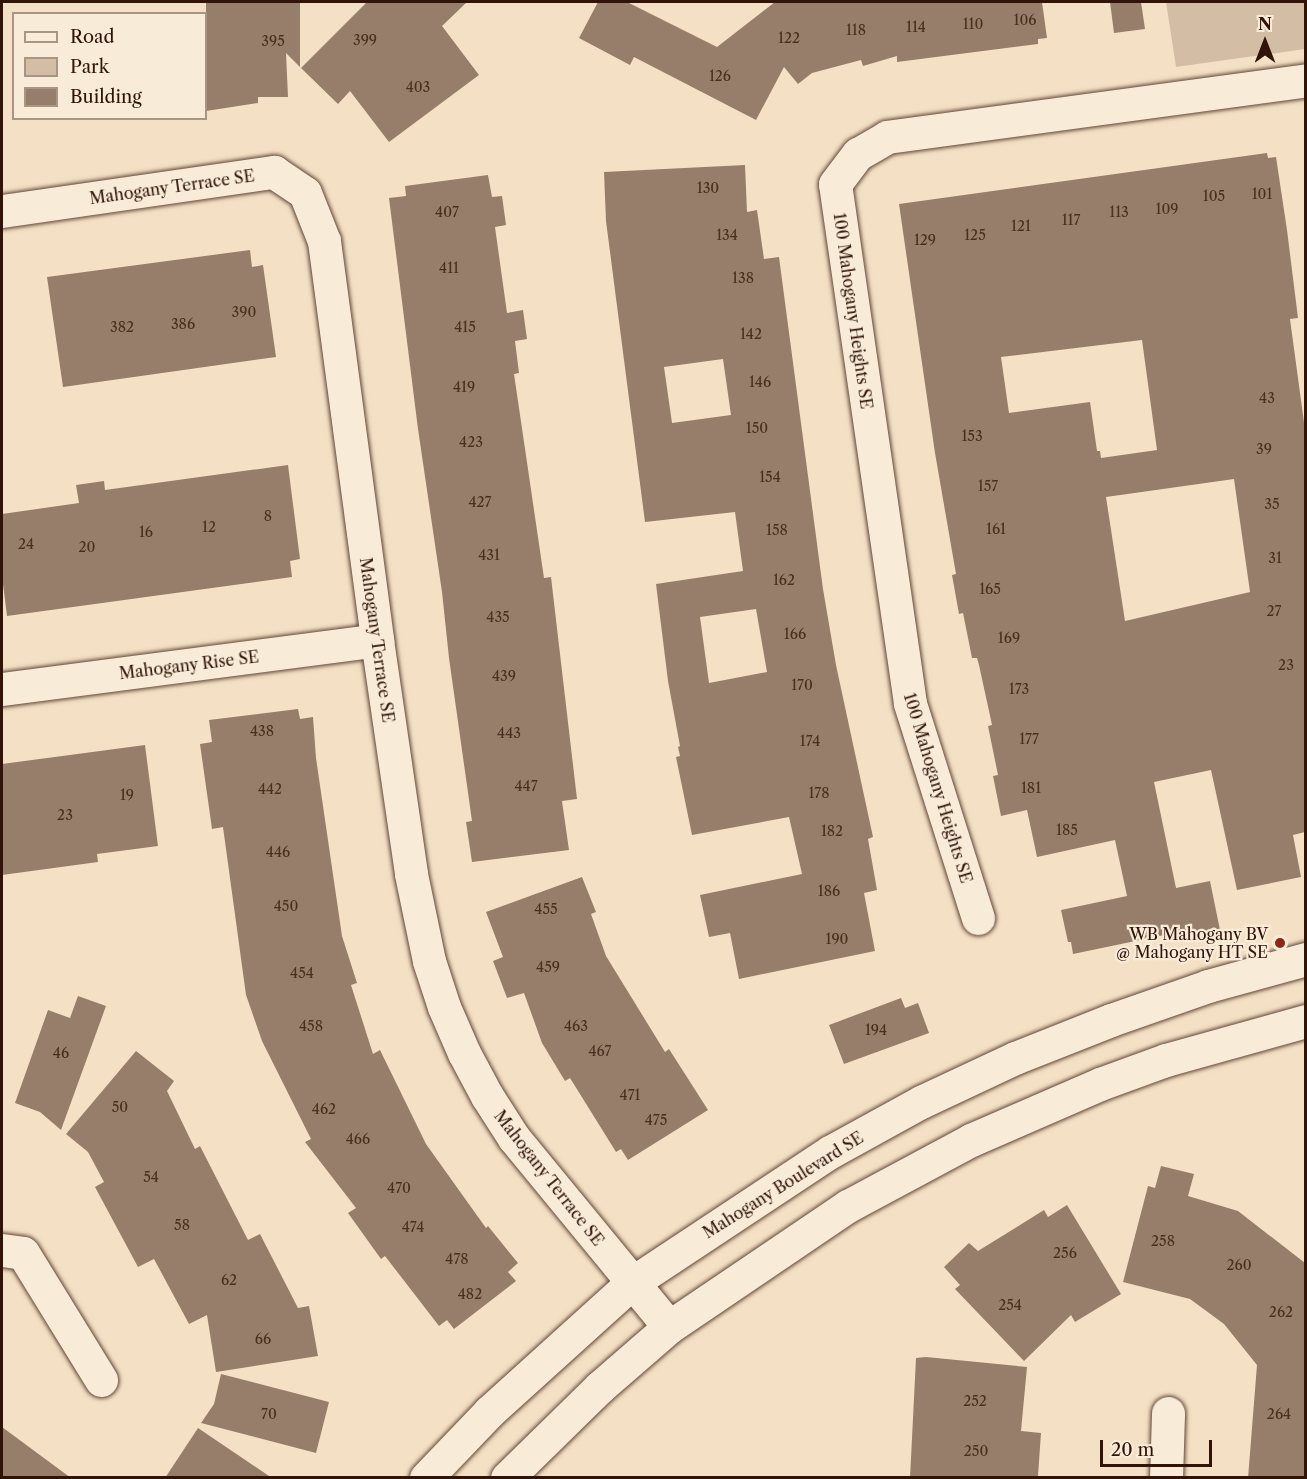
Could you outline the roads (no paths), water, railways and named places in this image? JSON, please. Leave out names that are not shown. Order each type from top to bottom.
[{"type":"street","name":"100 Mahogany Heights SE","points":[[978,918],[910,703],[835,183],[858,154],[887,138],[1305,80]]},
{"type":"street","name":"Mahogany Terrace SE","points":[[2,211],[274,172],[305,194],[324,241],[377,640],[418,918],[444,1007],[487,1096],[514,1138],[669,1327]]},
{"type":"street","name":"Mahogany Rise SE","points":[[2,689],[377,640]]},
{"type":"street","name":"Mahogany Boulevard SE","points":[[426,1478],[489,1412],[632,1283],[830,1152],[921,1102],[1015,1058],[1111,1020],[1208,986],[1305,959]]},
{"type":"street","points":[[507,1478],[600,1387],[669,1327],[848,1206],[971,1140],[1035,1110],[1166,1060],[1305,1021]]},
{"type":"street","points":[[2,1250],[23,1253],[101,1380]]},
{"type":"street","points":[[1166,1478],[1168,1413]]},
{"type":"place","name":"WB Mahogany BV @ Mahogany HT SE","points":[[1280,943]]}]
